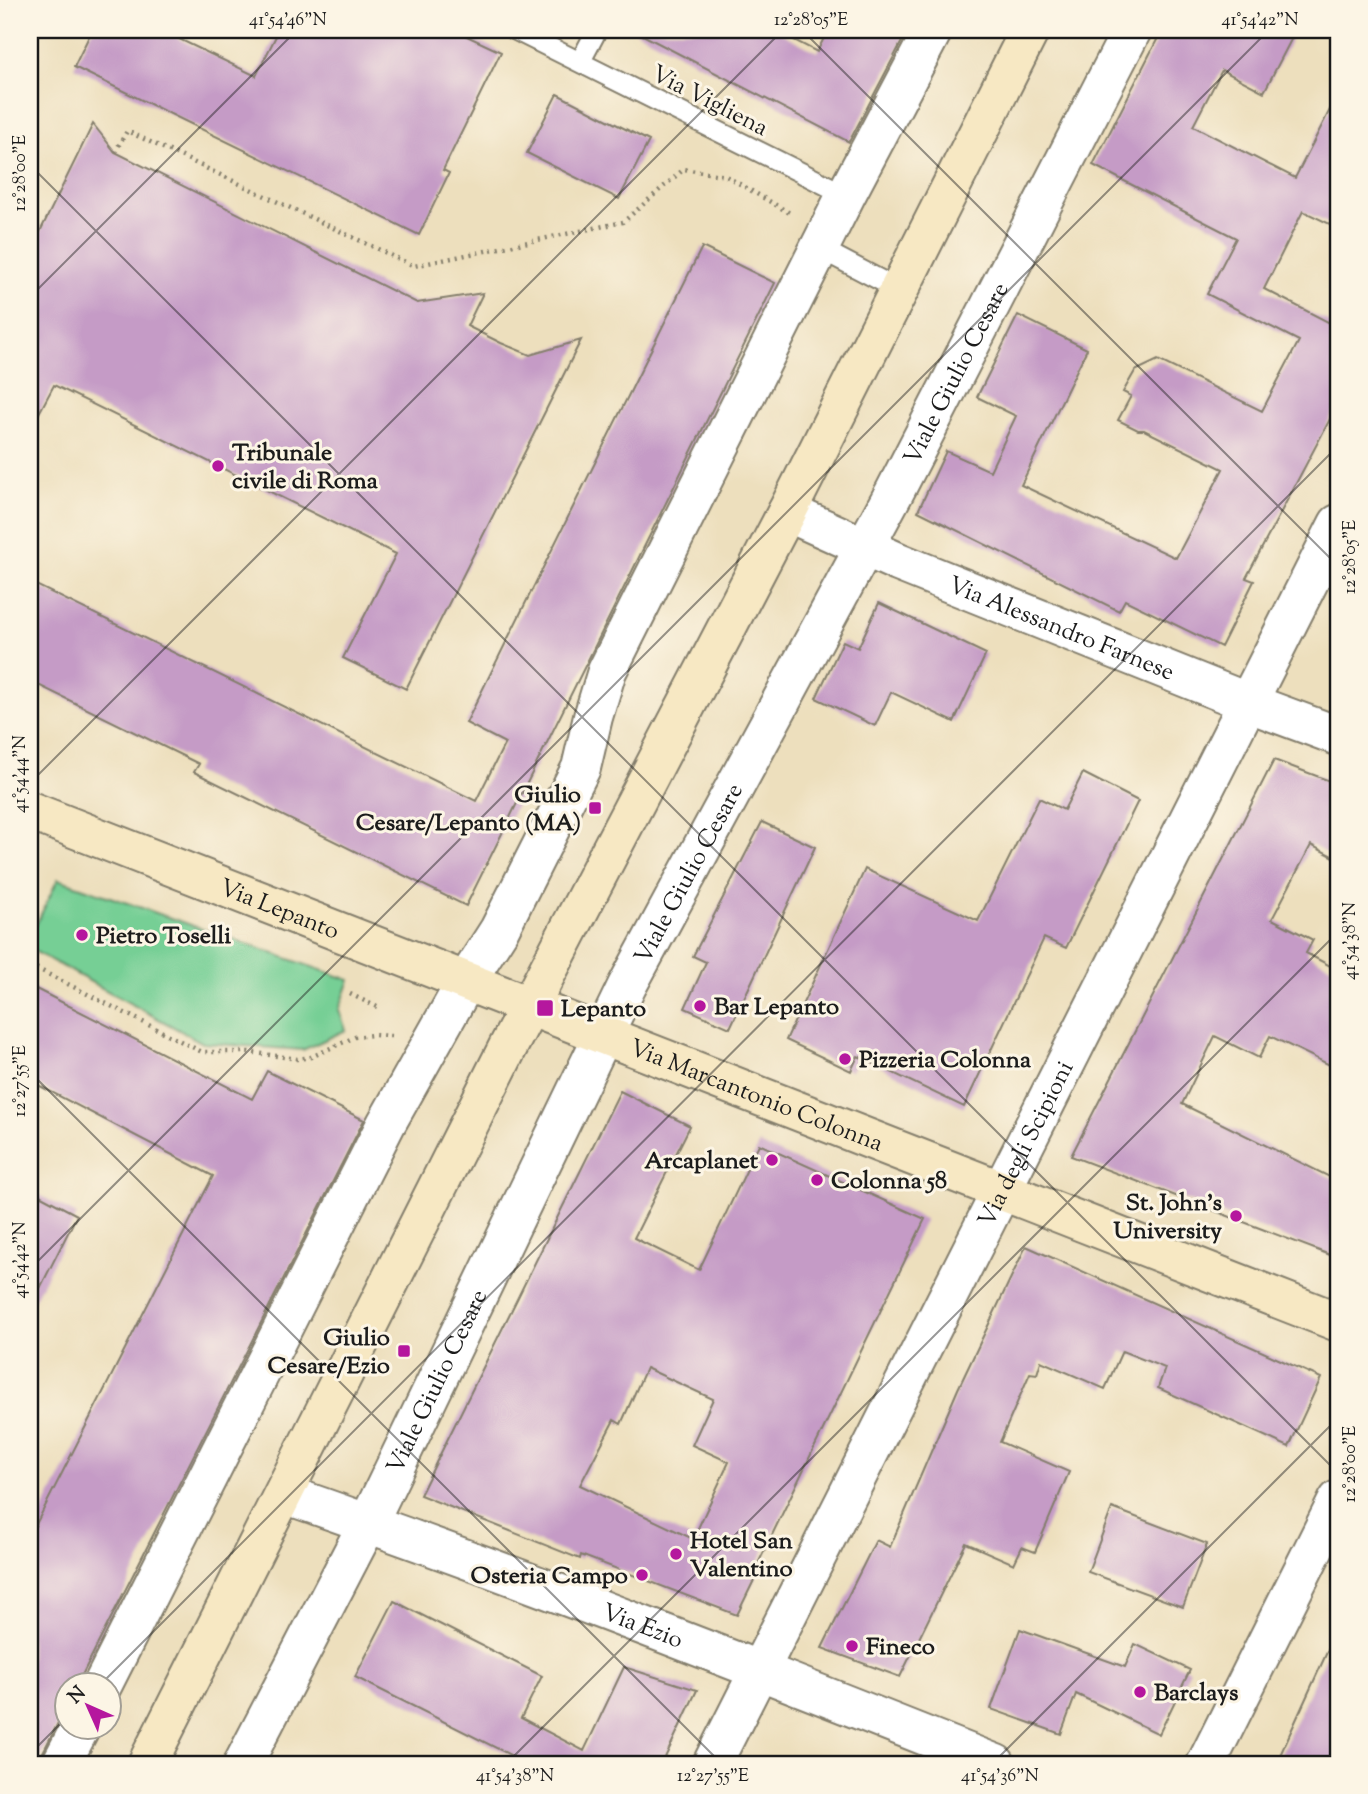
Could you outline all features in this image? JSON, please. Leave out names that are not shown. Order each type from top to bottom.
[{"type":"street","points":[[109,1672],[386,1124],[467,980],[499,930],[581,768],[607,671],[819,248],[933,30]]},
{"type":"street","points":[[147,1764],[529,1006],[787,512],[1031,30]]},
{"type":"street","name":"Viale Giulio Cesare","points":[[243,1764],[368,1523],[603,1036],[865,548],[1132,30]]},
{"type":"street","name":"Via Alessandro Farnese","points":[[787,512],[865,548],[1249,703],[1338,736]]},
{"type":"street","name":"Via degli Scipioni","points":[[712,1764],[1338,524]]},
{"type":"street","name":"Via Lepanto","points":[[30,811],[529,1006]]},
{"type":"street","name":"Via Marcantonio Colonna","points":[[529,1006],[1338,1322]]},
{"type":"street","name":"Via Ezio","points":[[284,1494],[760,1670],[996,1764]]},
{"type":"street","points":[[1206,1764],[1338,1500]]},
{"type":"street","points":[[61,1764],[72,1742]]},
{"type":"lane","name":"Via Vigliena","points":[[516,30],[846,195]]},
{"type":"lane","points":[[580,62],[597,30]]},
{"type":"lane","points":[[819,248],[899,290]]},
{"type":"path","points":[[115,152],[127,131],[414,267],[623,222],[684,169],[726,176],[795,216]]},
{"type":"path","points":[[30,965],[202,1052],[249,1052],[297,1059],[311,1057],[355,1037],[398,1037]]},
{"type":"path","points":[[350,994],[377,1007]]},
{"type":"green space","points":[[58,879],[350,980],[339,1010],[346,1030],[303,1050],[203,1043],[30,949],[30,937]]},
{"type":"building","points":[[92,30],[181,30],[177,38],[256,76],[279,30],[454,30],[501,52],[443,170],[449,173],[419,235],[74,67]]},
{"type":"building","points":[[633,30],[775,30],[817,52],[828,30],[908,30],[849,142]]},
{"type":"building","points":[[1162,30],[1296,30],[1264,92],[1222,70],[1193,126],[1295,178],[1338,94],[1338,228],[1303,211],[1264,289],[1338,327],[1338,404],[1246,578],[1254,581],[1221,647],[1125,600],[1119,611],[918,511],[946,451],[990,471],[1016,416],[977,397],[1018,315],[1087,349],[1021,485],[1176,558],[1223,469],[1118,420],[1131,396],[1123,392],[1135,371],[1158,360],[1262,411],[1299,341],[1207,294],[1236,238],[1093,165]]},
{"type":"building","points":[[557,94],[649,141],[619,199],[527,153]]},
{"type":"building","points":[[93,124],[115,152],[417,303],[483,293],[467,326],[501,343],[530,355],[581,340],[406,689],[343,658],[396,554],[54,385],[30,430],[30,252]]},
{"type":"building","points":[[702,247],[775,283],[466,906],[194,772],[199,764],[30,681],[30,582],[476,801],[505,743],[466,723]]},
{"type":"building","points":[[879,603],[986,654],[954,722],[891,692],[875,726],[816,698],[843,641],[858,648]]},
{"type":"building","points":[[1274,760],[1338,784],[1338,859],[1311,845],[1272,919],[1313,940],[1306,953],[1338,970],[1338,1069],[1270,1036],[1259,1058],[1215,1036],[1182,1104],[1338,1181],[1338,1258],[1071,1156]]},
{"type":"building","points":[[1083,773],[1138,801],[1066,948],[1044,938],[964,1107],[858,1056],[851,1071],[786,1040],[865,869],[978,921],[1039,798],[1064,810]]},
{"type":"building","points":[[762,822],[815,847],[730,1028],[685,1008],[706,962],[693,956]]},
{"type":"building","points":[[30,986],[252,1099],[267,1071],[364,1120],[84,1672],[52,1672],[52,1735],[37,1764],[30,1764],[30,1536],[213,1176],[30,1081]]},
{"type":"building","points":[[620,1091],[690,1126],[634,1238],[699,1270],[759,1144],[925,1219],[755,1570],[758,1572],[737,1615],[581,1555],[580,1559],[420,1495]],"holes":[[[646,1368],[713,1399],[692,1445],[729,1462],[693,1539],[580,1485],[614,1420],[621,1424]]]},
{"type":"building","points":[[30,1190],[77,1215],[30,1308]]},
{"type":"building","points":[[1026,1246],[1321,1378],[1289,1447],[1158,1388],[1165,1368],[1122,1351],[1105,1389],[1041,1361],[1037,1374],[1030,1373],[1000,1442],[1069,1472],[1035,1552],[1022,1547],[1014,1564],[966,1543],[900,1677],[822,1648],[876,1540],[890,1547],[958,1389]]},
{"type":"building","points":[[1112,1508],[1207,1544],[1183,1607],[1088,1572]]},
{"type":"building","points":[[394,1601],[542,1676],[521,1718],[584,1751],[624,1667],[697,1690],[662,1764],[528,1764],[355,1677]]},
{"type":"building","points":[[1338,1628],[1338,1764],[1276,1764]]},
{"type":"building","points":[[1020,1629],[1125,1667],[1135,1644],[1190,1670],[1159,1734],[1076,1694],[1061,1734],[991,1709]]},
{"type":"place","name":"Tribunale civile di Roma","points":[[218,466]]},
{"type":"place","name":"Giulio Cesare/Lepanto (MA)","points":[[595,808]]},
{"type":"place","name":"Pietro Toselli","points":[[82,935]]},
{"type":"place","name":"Bar Lepanto","points":[[700,1006]]},
{"type":"place","name":"Lepanto","points":[[545,1008]]},
{"type":"place","name":"Pizzeria Colonna","points":[[845,1059]]},
{"type":"place","name":"Arcaplanet","points":[[772,1160]]},
{"type":"place","name":"Colonna 58","points":[[817,1180]]},
{"type":"place","name":"St. John's University","points":[[1236,1216]]},
{"type":"place","name":"Giulio Cesare/Ezio","points":[[404,1351]]},
{"type":"place","name":"Hotel San Valentino","points":[[676,1554]]},
{"type":"place","name":"Osteria Campo","points":[[642,1575]]},
{"type":"place","name":"Fineco","points":[[852,1646]]},
{"type":"place","name":"Barclays","points":[[1140,1692]]}]
